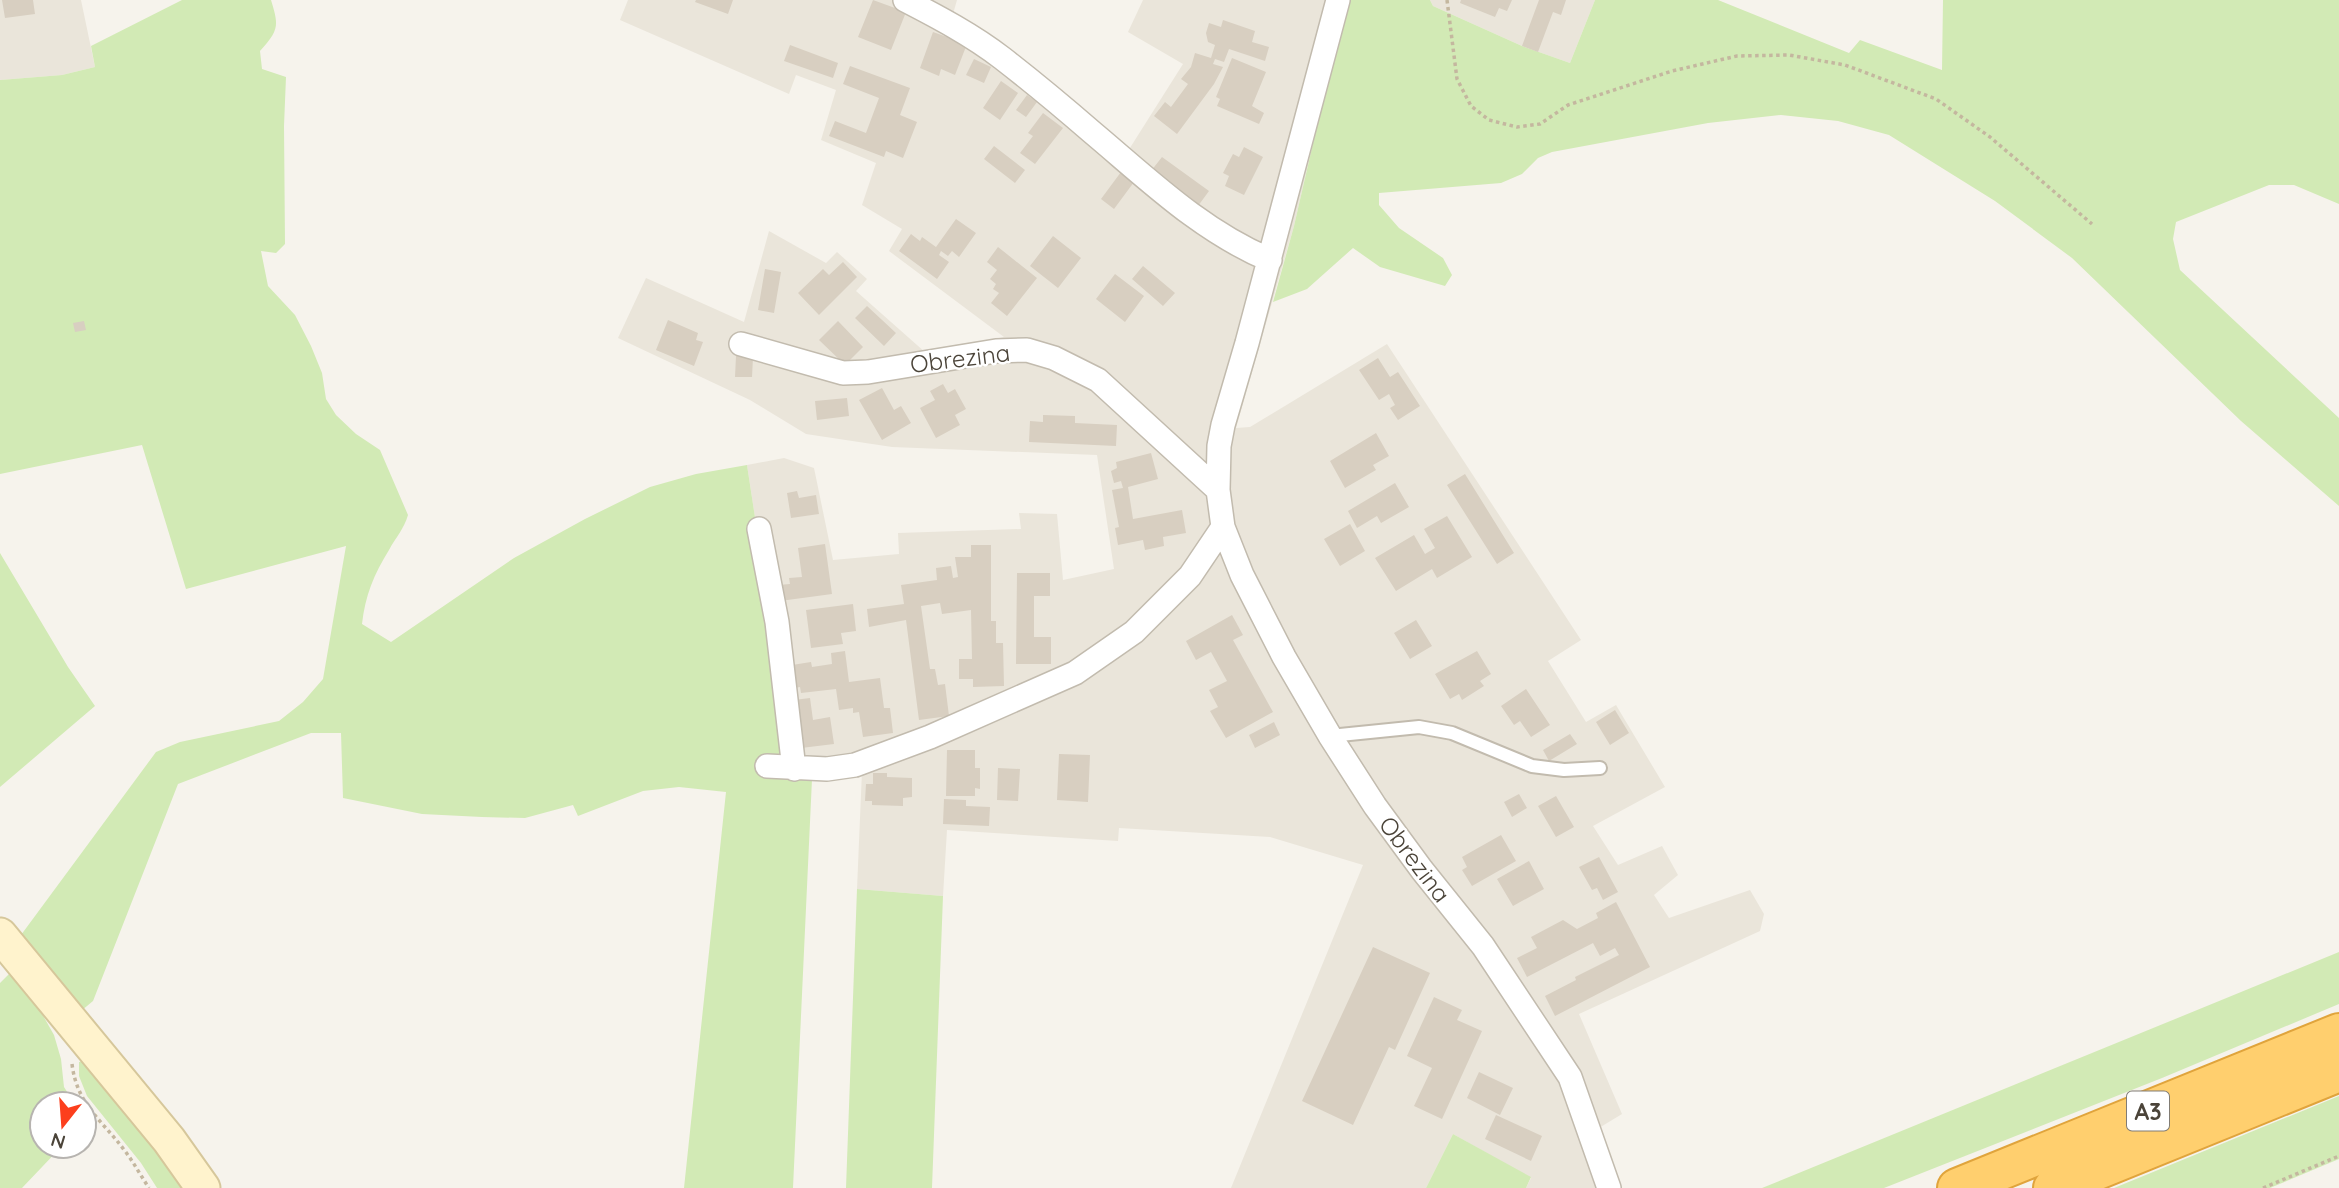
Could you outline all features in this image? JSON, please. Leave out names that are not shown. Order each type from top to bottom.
[{"type":"highway","name":"A3","points":[[1957,1188],[2339,1033]]},
{"type":"highway","name":"A3","points":[[2053,1188],[2339,1072]]},
{"type":"main road","points":[[0,935],[169,1140],[203,1188]]},
{"type":"street","points":[[905,0],[948,23],[1000,57],[1094,133],[1160,192],[1214,232],[1270,260]]},
{"type":"street","name":"Obrezina","points":[[1338,0],[1270,260],[1223,425],[1219,446],[1218,490],[1223,527],[1248,587],[1284,657],[1330,736],[1375,806],[1483,946],[1570,1077],[1609,1188]]},
{"type":"street","name":"Obrezina","points":[[741,344],[843,373],[868,372],[996,351],[1027,350],[1066,363],[1098,380],[1218,490]]},
{"type":"street","points":[[767,766],[827,769],[855,765],[930,737],[1075,673],[1134,632],[1190,576],[1223,527]]},
{"type":"street","points":[[759,529],[778,634],[794,769]]},
{"type":"lane","points":[[1330,736],[1419,727],[1452,733],[1532,766],[1564,771],[1600,768]]},
{"type":"path","points":[[1447,0],[1451,50],[1457,79],[1471,106],[1489,120],[1517,127],[1540,124],[1568,105],[1672,71],[1737,56],[1789,55],[1846,65],[1936,99],[1990,137],[2092,224]]},
{"type":"path","points":[[75,1027],[71,1058],[74,1083],[89,1110],[125,1151],[149,1188]]},
{"type":"path","points":[[2263,1188],[2339,1156]]},
{"type":"shaded area","points":[[0,0],[81,0],[95,67],[62,75],[0,80]]},
{"type":"shaded area","points":[[628,0],[957,0],[953,14],[1128,151],[1183,64],[1128,32],[1143,0],[1346,0],[1294,226],[1236,428],[1250,427],[1387,344],[1581,640],[1548,661],[1586,722],[1616,705],[1665,787],[1593,826],[1618,865],[1662,846],[1678,875],[1654,895],[1669,918],[1750,890],[1764,914],[1760,931],[1579,1014],[1622,1114],[1594,1131],[1618,1188],[1526,1188],[1531,1178],[1453,1134],[1426,1188],[1231,1188],[1363,865],[1270,837],[1119,828],[1118,841],[947,830],[943,896],[857,889],[862,771],[785,776],[778,668],[747,465],[784,458],[814,468],[833,560],[899,554],[898,533],[1021,529],[1019,513],[1057,514],[1063,580],[1114,569],[1097,455],[892,447],[806,434],[750,400],[618,338],[646,278],[744,322],[769,231],[826,263],[837,252],[867,279],[856,291],[926,353],[1004,337],[889,251],[902,229],[862,205],[876,163],[821,140],[836,90],[796,75],[789,94],[620,20]]},
{"type":"shaded area","points":[[1430,0],[1595,0],[1570,63],[1522,46],[1433,6]]},
{"type":"green space","points":[[182,0],[271,0],[274,9],[276,27],[260,51],[262,69],[286,77],[285,244],[276,253],[261,251],[268,286],[295,315],[322,373],[326,399],[336,415],[356,434],[380,450],[408,515],[375,577],[365,604],[362,624],[391,642],[514,558],[585,519],[650,487],[696,474],[747,465],[778,668],[783,720],[812,779],[793,1188],[684,1188],[726,792],[679,787],[643,791],[578,816],[573,805],[525,818],[422,814],[343,798],[341,733],[311,733],[178,784],[93,1001],[81,1011],[21,935],[156,752],[180,742],[279,721],[303,702],[323,679],[346,546],[186,589],[142,445],[0,474],[0,80],[62,75],[95,67],[91,46]]},
{"type":"green space","points":[[1346,0],[1430,0],[1433,6],[1522,46],[1570,63],[1595,0],[1718,0],[1849,53],[1860,40],[1942,70],[1943,0],[2339,0],[2339,204],[2294,185],[2269,185],[2176,222],[2173,239],[2180,270],[2339,418],[2339,506],[2241,421],[2072,258],[1995,201],[1889,135],[1838,121],[1781,115],[1708,123],[1552,152],[1538,158],[1522,174],[1501,183],[1379,193],[1379,205],[1399,228],[1443,258],[1452,275],[1445,286],[1380,267],[1353,248],[1307,289],[1273,302],[1294,226]]},
{"type":"green space","points":[[0,553],[68,667],[95,706],[0,787]]},
{"type":"green space","points":[[857,889],[943,896],[932,1188],[846,1188]]},
{"type":"green space","points":[[2339,952],[2339,1004],[2162,1078],[1884,1188],[1762,1188]]},
{"type":"green space","points":[[11,972],[37,1005],[54,1035],[66,1090],[28,1090],[28,1160],[49,1160],[22,1188],[0,1188],[0,983]]},
{"type":"green space","points":[[88,1060],[185,1188],[157,1188],[141,1163],[98,1110],[98,1090],[85,1090],[79,1076],[79,1062]]},
{"type":"green space","points":[[2339,1096],[2339,1159],[2270,1188],[2114,1188]]},
{"type":"green space","points":[[1453,1134],[1531,1177],[1526,1188],[1426,1188]]},
{"type":"building","points":[[2,0],[33,0],[35,14],[5,18]]},
{"type":"building","points":[[733,0],[728,14],[695,2]]},
{"type":"building","points":[[873,0],[906,12],[891,50],[858,37]]},
{"type":"building","points":[[1461,0],[1512,0],[1507,11],[1499,8],[1495,17],[1460,3]]},
{"type":"building","points":[[1539,0],[1566,0],[1561,15],[1553,12],[1538,52],[1522,46]]},
{"type":"building","points":[[1223,20],[1255,31],[1252,42],[1269,47],[1265,61],[1229,49],[1224,62],[1215,59],[1213,64],[1223,67],[1214,84],[1177,134],[1154,116],[1165,102],[1171,107],[1188,84],[1181,79],[1191,67],[1195,53],[1211,58],[1215,45],[1208,42],[1206,33],[1209,23],[1221,27]]},
{"type":"building","points":[[933,32],[967,44],[955,75],[941,69],[939,76],[920,68]]},
{"type":"building","points":[[790,45],[838,63],[833,78],[784,61]]},
{"type":"building","points":[[1232,58],[1266,72],[1252,106],[1264,113],[1259,124],[1217,106],[1220,99],[1216,97]]},
{"type":"building","points":[[974,59],[991,67],[984,83],[966,75]]},
{"type":"building","points":[[850,66],[910,88],[900,115],[917,122],[903,158],[886,151],[884,157],[829,136],[835,121],[866,133],[879,98],[843,84]]},
{"type":"building","points":[[1001,81],[1018,93],[1000,120],[983,108]]},
{"type":"building","points":[[1027,95],[1037,102],[1026,117],[1016,110]]},
{"type":"building","points":[[1043,113],[1063,128],[1035,164],[1020,153],[1033,136],[1028,133]]},
{"type":"building","points":[[994,146],[1025,170],[1015,183],[984,159]]},
{"type":"building","points":[[1244,147],[1263,157],[1244,195],[1225,186],[1229,176],[1223,173],[1233,154],[1239,157]]},
{"type":"building","points":[[1162,157],[1209,191],[1198,206],[1151,171]]},
{"type":"building","points":[[1121,172],[1134,182],[1114,209],[1101,199]]},
{"type":"building","points":[[956,219],[976,233],[959,257],[952,251],[948,256],[941,251],[939,255],[949,262],[937,279],[899,251],[911,234],[920,241],[922,237],[936,247]]},
{"type":"building","points":[[1053,236],[1081,258],[1058,288],[1030,266]]},
{"type":"building","points":[[998,247],[1037,278],[1007,316],[991,303],[999,293],[993,289],[996,284],[990,279],[997,270],[987,262]]},
{"type":"building","points":[[843,262],[857,277],[819,315],[798,293],[823,269],[829,275]]},
{"type":"building","points":[[1143,266],[1175,293],[1163,306],[1132,279]]},
{"type":"building","points":[[765,269],[781,272],[774,313],[758,310]]},
{"type":"building","points":[[1115,274],[1144,296],[1125,322],[1096,299]]},
{"type":"building","points":[[867,306],[896,333],[884,346],[855,318]]},
{"type":"building","points":[[668,320],[698,333],[696,340],[703,342],[694,366],[656,350]]},
{"type":"building","points":[[84,321],[86,330],[75,332],[73,323]]},
{"type":"building","points":[[838,321],[863,347],[845,365],[819,340]]},
{"type":"building","points":[[736,356],[753,357],[752,377],[735,377]]},
{"type":"building","points":[[1378,358],[1390,377],[1398,372],[1420,406],[1398,420],[1390,408],[1395,405],[1389,394],[1379,400],[1359,370]]},
{"type":"building","points":[[943,384],[948,393],[955,389],[966,409],[955,415],[960,425],[936,438],[920,408],[935,400],[930,391]]},
{"type":"building","points":[[882,388],[894,410],[901,406],[911,423],[882,440],[859,400]]},
{"type":"building","points":[[847,398],[849,416],[817,420],[815,401]]},
{"type":"building","points":[[1043,415],[1075,416],[1075,423],[1117,425],[1116,446],[1029,442],[1030,421],[1043,422]]},
{"type":"building","points":[[1376,433],[1389,456],[1373,465],[1376,470],[1345,488],[1330,461]]},
{"type":"building","points":[[1151,453],[1158,479],[1128,487],[1133,519],[1182,510],[1186,533],[1163,537],[1164,546],[1145,550],[1143,540],[1118,545],[1115,528],[1119,527],[1112,490],[1123,488],[1121,481],[1114,483],[1111,471],[1117,468],[1116,462]]},
{"type":"building","points":[[1465,474],[1514,553],[1497,564],[1447,485]]},
{"type":"building","points":[[1395,483],[1409,507],[1381,523],[1377,516],[1357,528],[1348,511]]},
{"type":"building","points":[[797,491],[799,498],[816,495],[819,514],[791,518],[787,493]]},
{"type":"building","points":[[1447,516],[1472,557],[1437,578],[1432,569],[1396,591],[1375,558],[1414,535],[1425,554],[1435,548],[1424,529]]},
{"type":"building","points":[[1350,524],[1365,551],[1340,566],[1324,539]]},
{"type":"building","points":[[825,544],[832,594],[780,601],[778,585],[790,584],[789,578],[802,577],[798,548]]},
{"type":"building","points":[[971,545],[991,545],[991,621],[996,621],[996,643],[1003,643],[1004,686],[973,687],[973,679],[959,679],[959,659],[972,659],[971,610],[942,614],[940,603],[921,606],[930,669],[935,669],[938,685],[945,684],[949,716],[919,720],[906,620],[869,627],[867,609],[904,604],[901,585],[937,580],[936,568],[951,566],[953,578],[958,577],[955,557],[971,557]]},
{"type":"building","points":[[1017,573],[1050,573],[1050,596],[1034,596],[1034,637],[1051,637],[1051,664],[1016,664]]},
{"type":"building","points":[[853,604],[856,631],[841,633],[843,644],[811,648],[806,610]]},
{"type":"building","points":[[1232,615],[1243,635],[1233,640],[1273,712],[1226,738],[1210,711],[1218,707],[1209,690],[1227,681],[1211,652],[1196,660],[1186,641]]},
{"type":"building","points":[[1416,620],[1432,646],[1410,659],[1394,633]]},
{"type":"building","points":[[845,651],[849,682],[880,678],[884,708],[890,708],[893,733],[863,737],[859,712],[853,713],[853,708],[839,710],[836,689],[801,693],[800,687],[795,688],[792,665],[811,662],[812,667],[832,664],[831,653]]},
{"type":"building","points":[[1477,651],[1491,674],[1480,681],[1484,686],[1462,700],[1459,694],[1450,699],[1435,674]]},
{"type":"building","points":[[1526,689],[1550,725],[1531,737],[1520,721],[1514,725],[1501,706]]},
{"type":"building","points":[[810,698],[813,720],[830,717],[834,744],[801,748],[794,700]]},
{"type":"building","points":[[1615,710],[1629,733],[1610,745],[1596,722]]},
{"type":"building","points":[[1274,722],[1280,735],[1255,748],[1249,735]]},
{"type":"building","points":[[1570,734],[1577,744],[1549,761],[1543,750]]},
{"type":"building","points":[[947,750],[975,750],[975,768],[980,768],[980,789],[975,788],[975,796],[946,796]]},
{"type":"building","points":[[1059,754],[1090,755],[1088,802],[1057,800]]},
{"type":"building","points":[[998,768],[1020,769],[1018,801],[997,800]]},
{"type":"building","points":[[873,773],[887,773],[887,777],[912,778],[912,797],[903,798],[903,806],[872,805],[872,801],[865,801],[866,784],[873,784]]},
{"type":"building","points":[[1519,794],[1527,808],[1512,817],[1504,802]]},
{"type":"building","points":[[1556,796],[1574,827],[1556,837],[1538,806]]},
{"type":"building","points":[[944,799],[966,800],[966,806],[990,807],[989,826],[943,824]]},
{"type":"building","points":[[1501,835],[1516,861],[1472,886],[1462,870],[1467,867],[1462,857]]},
{"type":"building","points":[[1599,857],[1618,892],[1603,900],[1597,888],[1592,890],[1579,867]]},
{"type":"building","points":[[1529,861],[1544,889],[1513,906],[1497,879]]},
{"type":"building","points":[[1616,902],[1650,967],[1555,1016],[1545,996],[1619,955],[1615,948],[1600,956],[1593,943],[1527,977],[1517,958],[1537,948],[1531,937],[1563,920],[1577,929],[1598,918],[1596,913]]},
{"type":"building","points":[[1373,947],[1430,973],[1395,1050],[1389,1047],[1353,1125],[1302,1101]]},
{"type":"building","points":[[1434,997],[1462,1010],[1457,1020],[1482,1031],[1442,1119],[1414,1106],[1432,1068],[1407,1056]]},
{"type":"building","points":[[1479,1072],[1513,1088],[1500,1115],[1467,1098]]},
{"type":"building","points":[[1496,1115],[1542,1136],[1531,1161],[1485,1139]]}]
